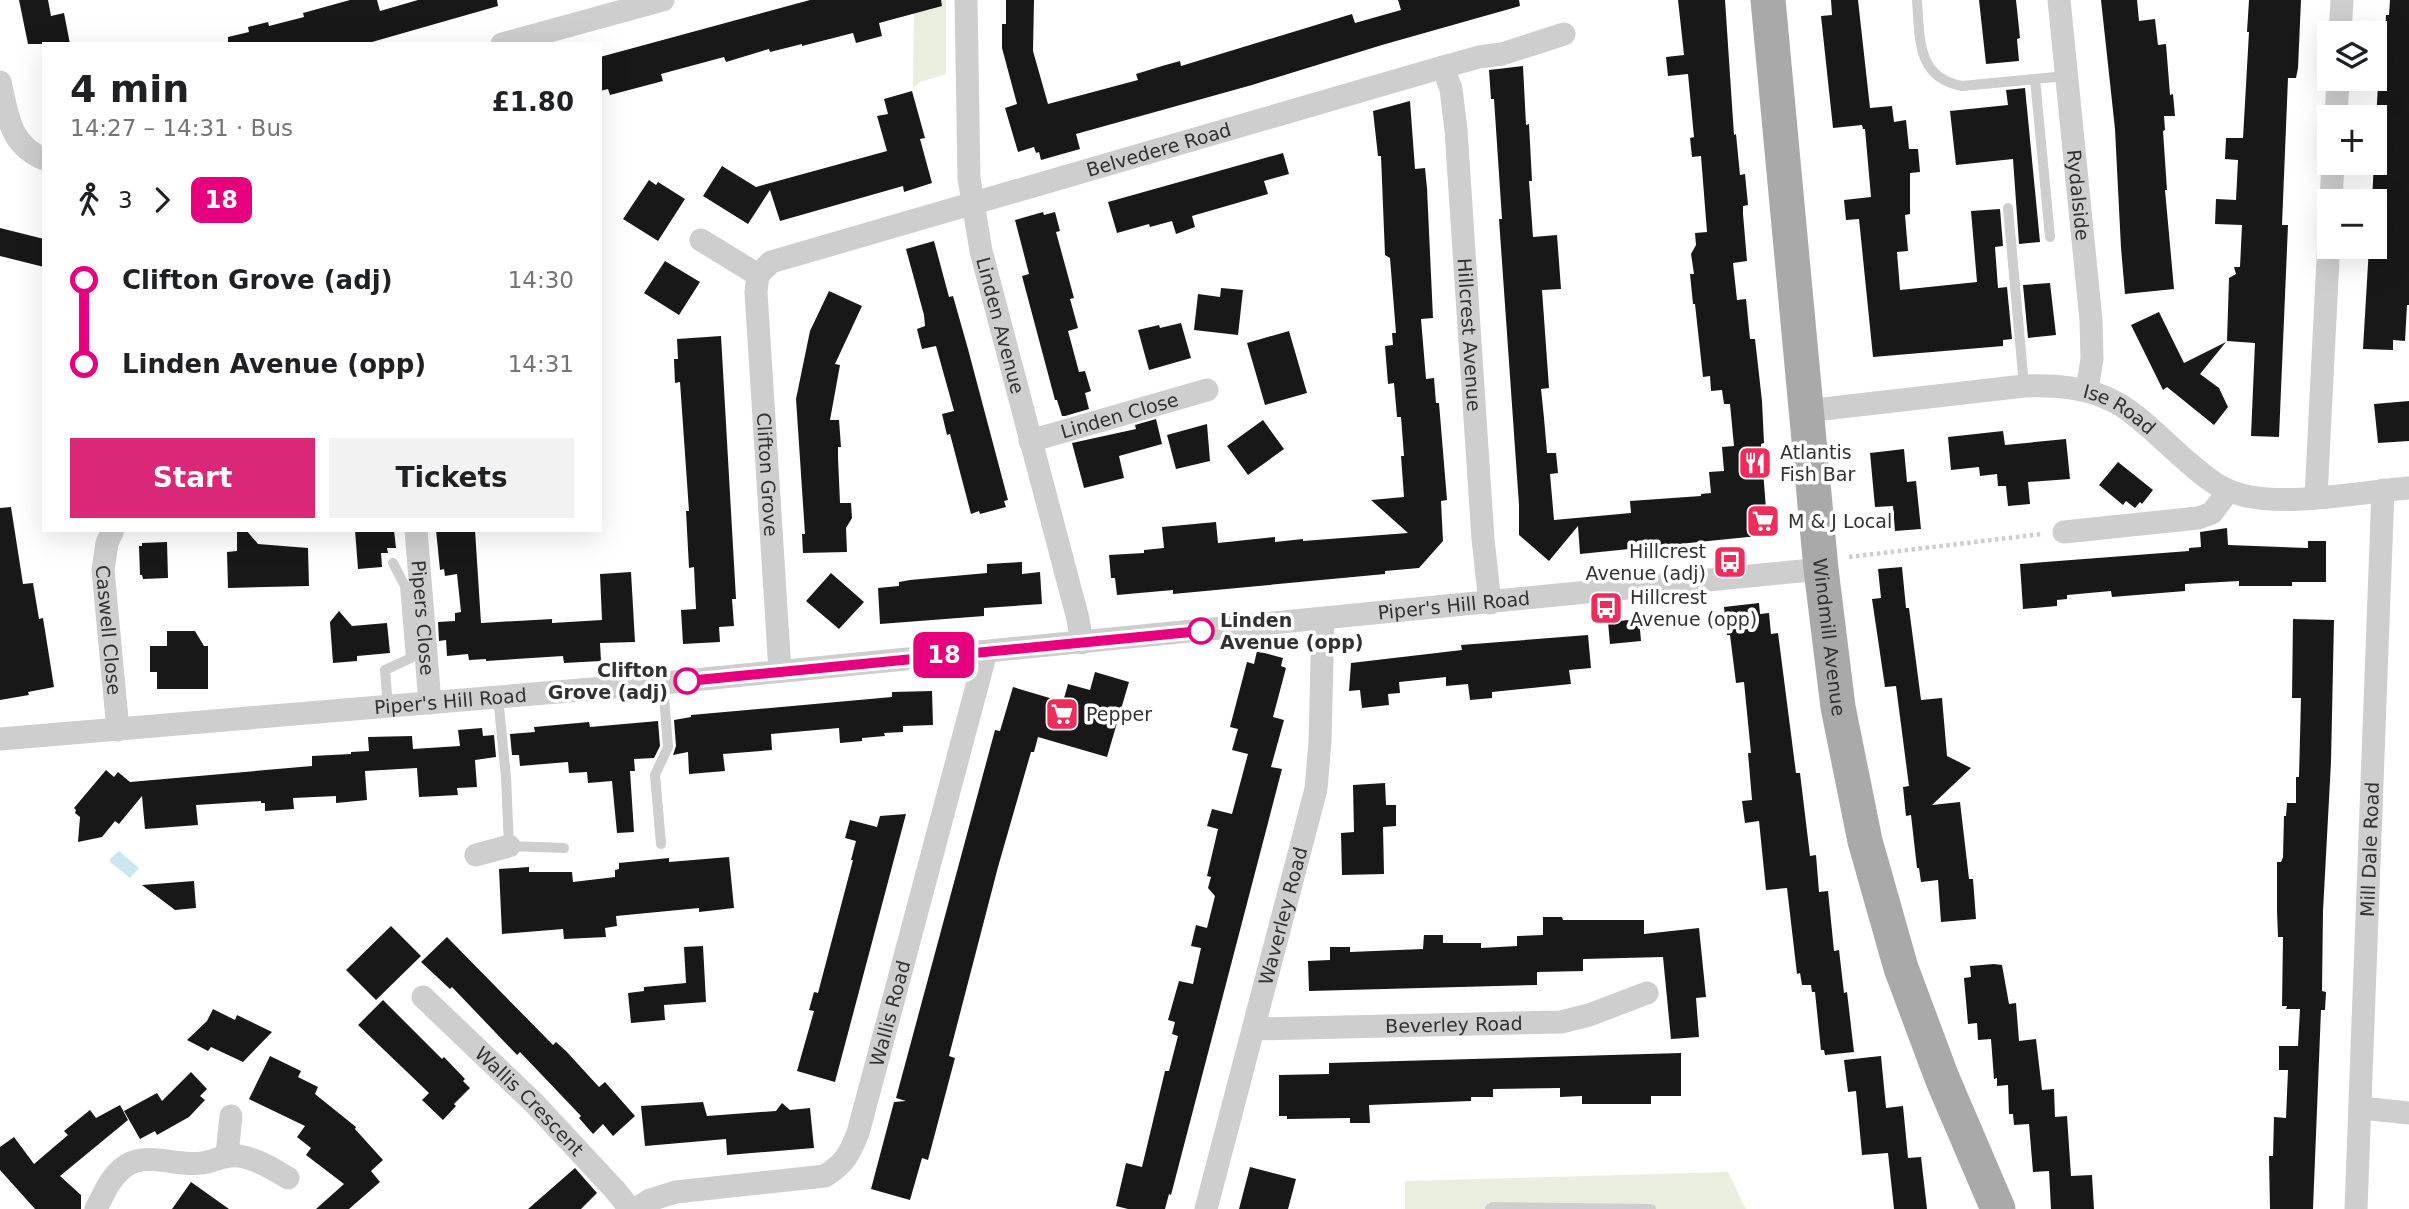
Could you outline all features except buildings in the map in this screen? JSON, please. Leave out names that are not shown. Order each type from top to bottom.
[{"type":"main road","name":"Windmill Avenue","points":[[1768,0],[1806,411],[1831,564],[1838,707],[1865,841],[1882,905],[1920,1024],[1998,1209]]},
{"type":"street","points":[[509,42],[663,0]]},
{"type":"street","name":"Linden Avenue","points":[[966,0],[968,152],[972,203],[981,251],[1082,643]]},
{"type":"street","name":"Rydalside","points":[[2059,0],[2091,320],[2092,359],[2087,390]]},
{"type":"street","points":[[2341,21],[2342,0]]},
{"type":"street","name":"Belvedere Road","points":[[758,275],[771,262],[1564,34]]},
{"type":"street","name":"Hillcrest Avenue","points":[[1443,67],[1451,89],[1456,130],[1483,539],[1490,603]]},
{"type":"street","points":[[0,82],[12,130],[19,143],[37,157]]},
{"type":"street","points":[[701,240],[758,275]]},
{"type":"street","points":[[2316,497],[2328,259]]},
{"type":"street","name":"Clifton Grove","points":[[758,275],[755,292],[780,671]]},
{"type":"street","name":"Ise Road","points":[[1806,411],[2053,385],[2087,390],[2119,403],[2194,468],[2228,491],[2254,498],[2282,500],[2409,488]]},
{"type":"street","name":"Linden Close","points":[[1030,441],[1207,390]]},
{"type":"street","name":"Mill Dale Road","points":[[2356,1209],[2383,490]]},
{"type":"street","points":[[2064,532],[2198,518],[2212,513],[2228,491]]},
{"type":"street","name":"Caswell Close","points":[[112,532],[107,543],[103,570],[118,730]]},
{"type":"street","name":"Pipers Close","points":[[416,532],[430,703]]},
{"type":"street","name":"Piper's Hill Road","points":[[0,739],[663,683],[1082,643],[1490,603],[1831,564]]},
{"type":"street","name":"Waverley Road","points":[[1206,1209],[1316,789],[1323,619]]},
{"type":"street","name":"Wallis Road","points":[[636,1209],[650,1200],[676,1192],[825,1176],[841,1166],[850,1154],[986,652]]},
{"type":"street","points":[[476,855],[509,846]]},
{"type":"street","name":"Beverley Road","points":[[1254,1029],[1561,1022],[1647,993]]},
{"type":"street","name":"Wallis Crescent","points":[[423,997],[534,1103],[615,1189],[630,1209]]},
{"type":"street","points":[[2361,1108],[2409,1113]]},
{"type":"street","points":[[227,1155],[231,1116]]},
{"type":"street","points":[[96,1209],[112,1177],[130,1163],[148,1160],[202,1163],[227,1155],[256,1160],[289,1178]]},
{"type":"lane","points":[[1917,0],[1922,52],[1930,70],[1949,84],[1962,86],[2067,76]]},
{"type":"lane","points":[[2035,79],[2050,237]]},
{"type":"lane","points":[[2008,208],[2024,386]]},
{"type":"lane","points":[[388,707],[385,670],[411,658],[405,586],[393,563]]},
{"type":"lane","points":[[661,844],[656,775],[668,747],[663,683]]},
{"type":"lane","points":[[498,697],[509,846],[564,848]]},
{"type":"lane","points":[[1490,1209],[1651,1209]]},
{"type":"path","points":[[1831,564],[2064,532]]},
{"type":"green space","points":[[914,0],[946,0],[946,74],[920,82],[913,88]]},
{"type":"green space","points":[[1728,1172],[1746,1209],[1405,1209],[1405,1181]]},
{"type":"water","points":[[119,851],[139,868],[130,878],[110,862]]},
{"type":"bus line","name":"18","points":[[687,681],[1201,631]]},
{"type":"place","name":"Atlantis Fish Bar","points":[[1755,463]]},
{"type":"place","name":"M & J Local","points":[[1763,521]]},
{"type":"place","name":"Hillcrest Avenue (adj)","points":[[1730,562]]},
{"type":"place","name":"Hillcrest Avenue (opp)","points":[[1606,608]]},
{"type":"place","name":"Linden Avenue (opp)","points":[[1201,631]]},
{"type":"place","name":"Clifton Grove (adj)","points":[[687,681]]},
{"type":"place","name":"Pepper","points":[[1062,714]]}]
